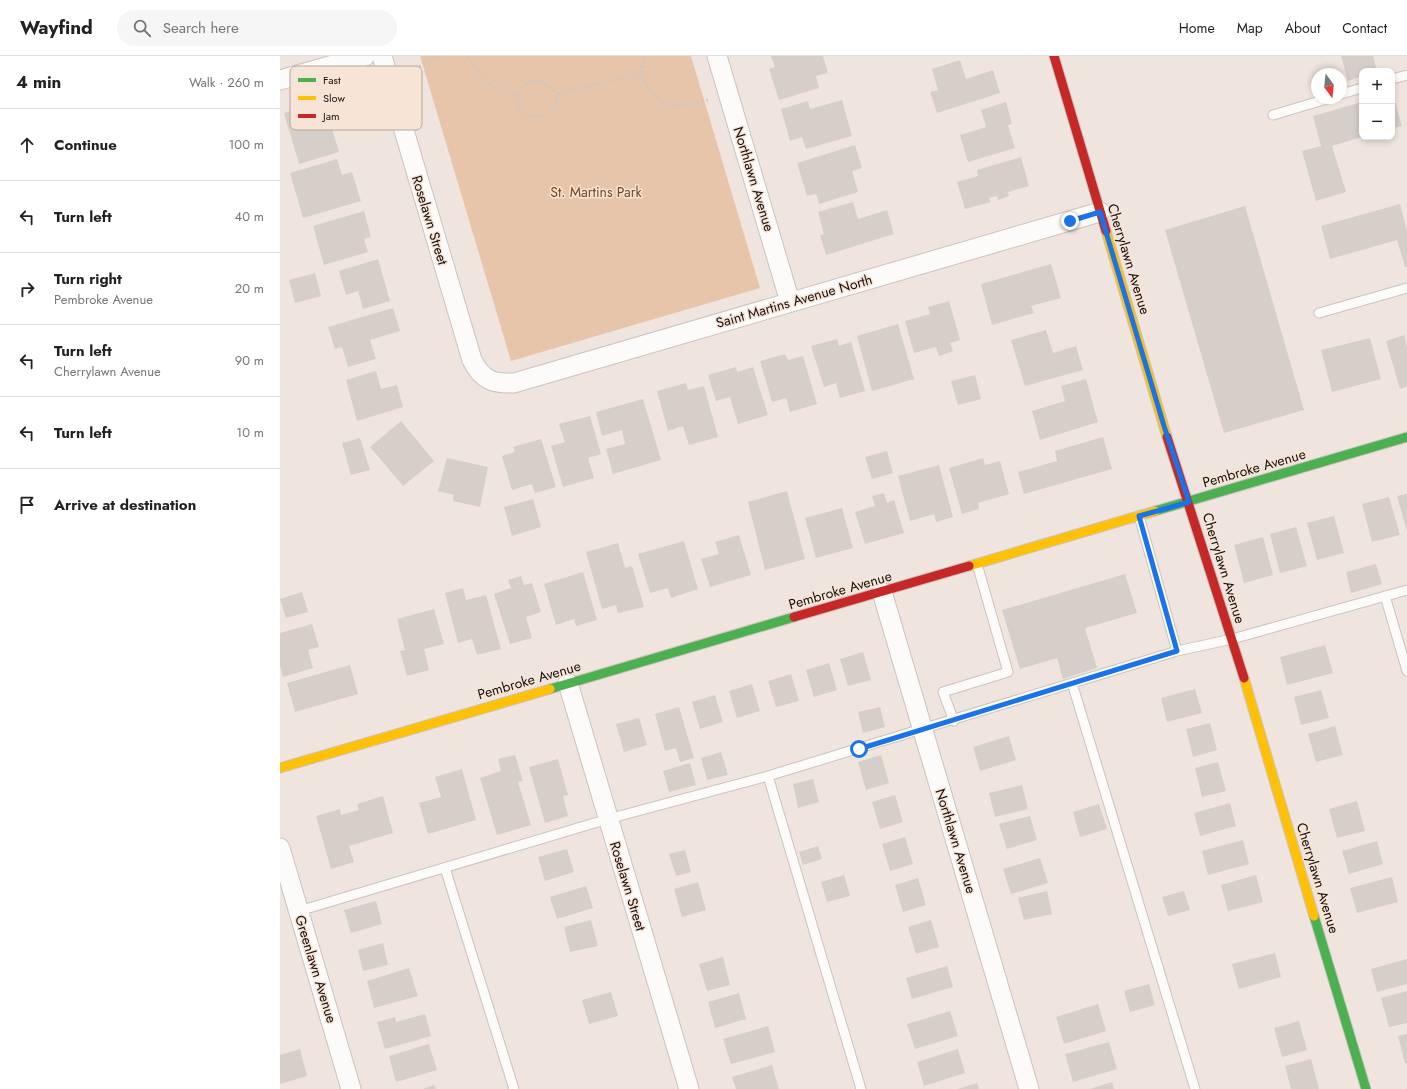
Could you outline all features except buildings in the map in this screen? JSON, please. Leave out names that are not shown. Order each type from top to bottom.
[{"type":"street","points":[[330,66],[365,56]]},
{"type":"street","name":"Roselawn Street","points":[[382,56],[385,66]]},
{"type":"street","name":"Northlawn Avenue","points":[[718,56],[790,302]]},
{"type":"street","name":"Cherrylawn Avenue","points":[[1054,56],[1164,426],[1232,639],[1366,1089]]},
{"type":"street","points":[[280,80],[290,77]]},
{"type":"street","name":"Roselawn Street","points":[[404,130],[472,360],[477,371],[487,379]]},
{"type":"street","name":"Saint Martins Avenue North","points":[[487,379],[500,384],[514,383],[1100,212]]},
{"type":"street","name":"Pembroke Avenue","points":[[280,768],[1407,437]]},
{"type":"street","name":"Northlawn Avenue","points":[[882,592],[1029,1089]]},
{"type":"street","name":"Roselawn Street","points":[[568,684],[689,1089]]},
{"type":"street","name":"Greenlawn Avenue","points":[[280,848],[352,1089]]},
{"type":"lane","points":[[1395,78],[1407,75]]},
{"type":"lane","points":[[1347,92],[1359,89]]},
{"type":"lane","points":[[1273,115],[1311,104]]},
{"type":"lane","points":[[1319,313],[1407,288]]},
{"type":"lane","points":[[1139,516],[1177,651]]},
{"type":"lane","points":[[954,721],[943,692],[1008,672],[977,564]]},
{"type":"lane","points":[[298,911],[608,819],[768,776],[954,721],[1177,651],[1232,639],[1407,590]]},
{"type":"lane","points":[[1385,596],[1407,671]]},
{"type":"lane","points":[[1072,683],[1195,1089]]},
{"type":"lane","points":[[768,776],[861,1089]]},
{"type":"lane","points":[[445,868],[514,1089]]},
{"type":"path","points":[[420,66],[429,60],[443,56]]},
{"type":"path","points":[[468,56],[479,73],[491,84],[517,95]]},
{"type":"path","points":[[644,56],[641,73],[645,83],[659,101],[673,107],[709,100]]},
{"type":"path","points":[[559,94],[641,73]]},
{"type":"path","points":[[536,81],[550,86],[559,94],[555,107],[544,116],[530,117],[520,110],[517,95],[524,84],[536,81]]},
{"type":"green space","name":"St. Martins Park","points":[[420,56],[691,56],[760,288],[511,361]]},
{"type":"traffic: fast","points":[[1155,511],[1407,437]]},
{"type":"traffic: fast","points":[[550,689],[794,617]]},
{"type":"traffic: fast","points":[[1314,916],[1366,1089]]},
{"type":"traffic: slow","points":[[1106,231],[1167,437]]},
{"type":"traffic: slow","points":[[969,566],[1155,511]]},
{"type":"traffic: slow","points":[[1244,678],[1314,916]]},
{"type":"traffic: slow","points":[[280,768],[550,689]]},
{"type":"traffic: jam","points":[[1054,56],[1106,231]]},
{"type":"traffic: jam","points":[[1167,437],[1244,678]]},
{"type":"traffic: jam","points":[[794,617],[969,566]]},
{"type":"route","points":[[859,749],[1177,651],[1139,516],[1189,502],[1164,426],[1100,212],[1070,221]]}]
